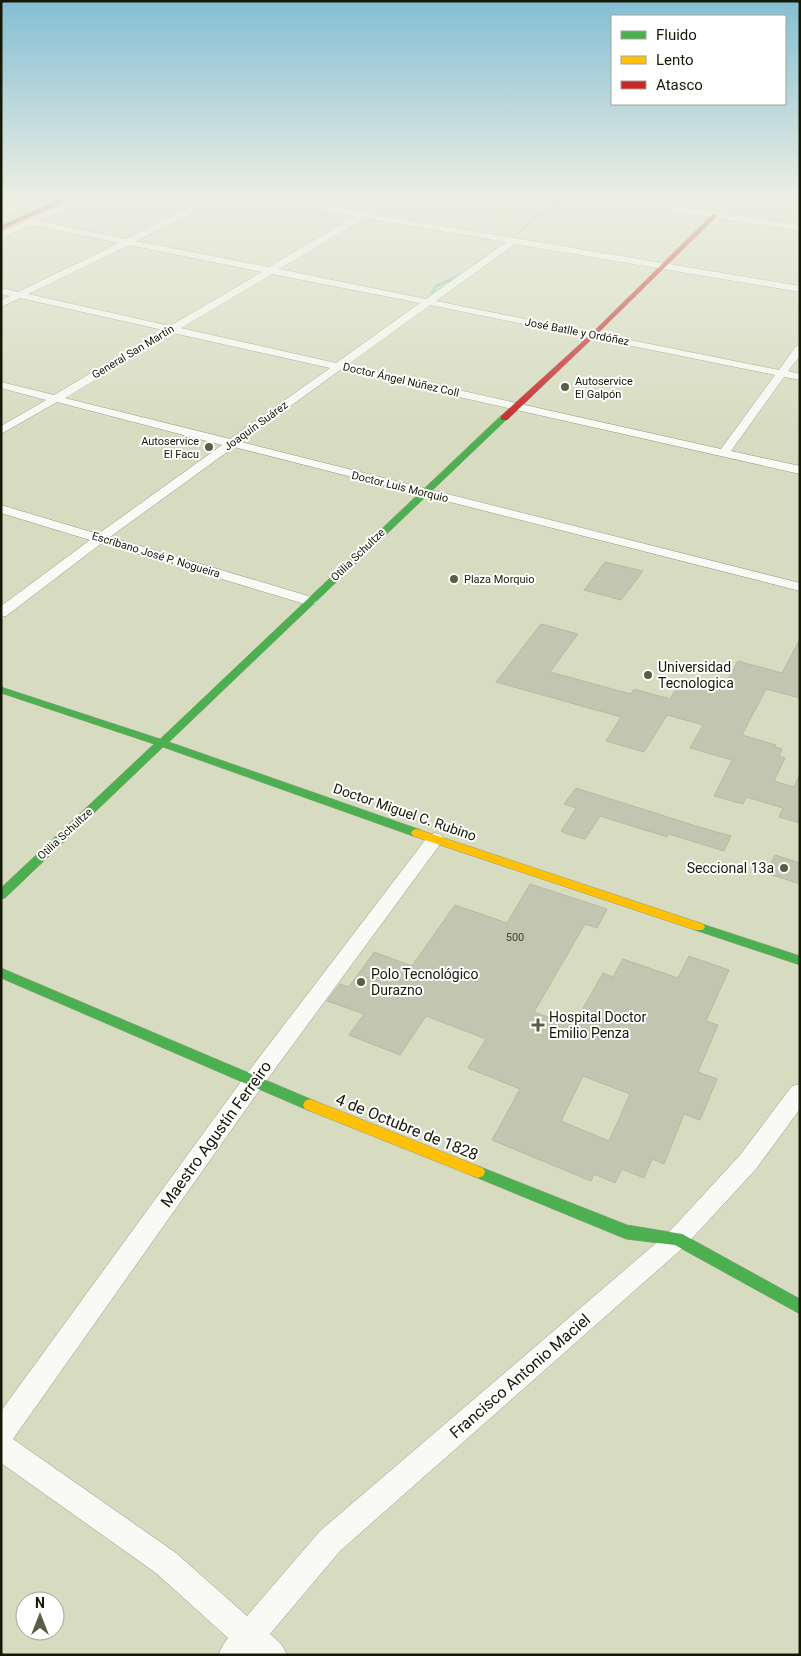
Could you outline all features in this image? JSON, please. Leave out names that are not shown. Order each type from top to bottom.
[{"type":"main road","name":"Otilia Schultze","points":[[1,895],[656,274]]},
{"type":"main road","name":"Doctor Miguel C. Rubino","points":[[1,690],[162,743],[435,839],[800,961]]},
{"type":"main road","name":"4 de Octubre de 1828","points":[[1,973],[253,1082],[626,1232],[677,1239],[800,1307]]},
{"type":"street","points":[[1,304],[62,274]]},
{"type":"street","name":"General San Martín","points":[[1,431],[265,274]]},
{"type":"street","name":"José Batlle y Ordóñez","points":[[288,274],[800,377]]},
{"type":"street","name":"Joaquín Suárez","points":[[1,614],[100,538],[467,274]]},
{"type":"street","points":[[708,274],[800,289]]},
{"type":"street","name":"Doctor Ángel Núñez Coll","points":[[1,291],[517,405],[800,470]]},
{"type":"street","points":[[724,453],[800,348]]},
{"type":"street","name":"Doctor Luis Morquio","points":[[1,385],[800,587]]},
{"type":"street","name":"Escribano José P. Nogueira","points":[[1,510],[310,601]]},
{"type":"street","name":"Maestro Agustín Ferreiro","points":[[1,1433],[253,1082],[435,839]]},
{"type":"street","name":"Francisco Antonio Maciel","points":[[241,1646],[330,1541],[677,1239],[748,1162],[800,1092]]},
{"type":"street","points":[[1,1447],[166,1563],[241,1646],[272,1655]]},
{"type":"building","points":[[605,562],[643,571],[621,600],[584,590]]},
{"type":"building","points":[[541,624],[578,634],[550,672],[631,694],[634,689],[670,699],[682,680],[722,690],[738,661],[782,673],[800,639],[800,698],[766,689],[742,735],[776,745],[775,747],[782,749],[779,756],[785,758],[774,781],[794,787],[800,774],[800,823],[779,817],[783,808],[746,797],[743,804],[714,796],[732,760],[690,748],[703,725],[667,715],[644,752],[606,741],[621,717],[496,682]]},
{"type":"building","points":[[576,788],[731,836],[724,851],[669,834],[667,837],[600,816],[585,839],[567,834],[561,831],[576,808],[564,804]]},
{"type":"building","name":"Seccional 13a","points":[[775,855],[800,863],[800,884],[766,873]]},
{"type":"building","points":[[530,884],[607,909],[597,928],[585,924],[534,1012],[573,1026],[603,973],[613,977],[623,959],[678,978],[689,956],[729,970],[706,1021],[718,1025],[698,1072],[717,1079],[700,1120],[684,1114],[664,1164],[652,1159],[644,1178],[622,1169],[615,1183],[594,1174],[591,1181],[492,1140],[520,1089],[468,1068],[486,1039],[426,1016],[400,1055],[349,1035],[364,1014],[327,1001],[340,984],[349,987],[374,952],[412,966],[455,905],[507,923]],"holes":[[[583,1076],[630,1094],[609,1141],[561,1121]]]},
{"type":"waterway","points":[[432,293],[436,286],[459,276]]},
{"type":"traffic: fast","points":[[1,895],[504,418]]},
{"type":"traffic: fast","points":[[1,690],[162,743],[417,833]]},
{"type":"traffic: fast","points":[[699,927],[800,961]]},
{"type":"traffic: fast","points":[[1,973],[310,1105]]},
{"type":"traffic: fast","points":[[478,1172],[626,1232],[677,1239],[800,1307]]},
{"type":"traffic: slow","points":[[417,833],[699,927]]},
{"type":"traffic: slow","points":[[310,1105],[478,1172]]},
{"type":"traffic: jam","points":[[504,418],[655,274]]},
{"type":"place","name":"Autoservice El Galpón","points":[[565,387]]},
{"type":"place","name":"Autoservice El Facu","points":[[209,447]]},
{"type":"place","name":"Plaza Morquio","points":[[454,579]]},
{"type":"place","name":"Universidad Tecnologica","points":[[648,675]]},
{"type":"place","name":"Seccional 13a","points":[[784,868]]},
{"type":"place","name":"Polo Tecnológico Durazno","points":[[361,982]]},
{"type":"place","name":"Hospital Doctor Emilio Penza","points":[[538,1025]]}]
